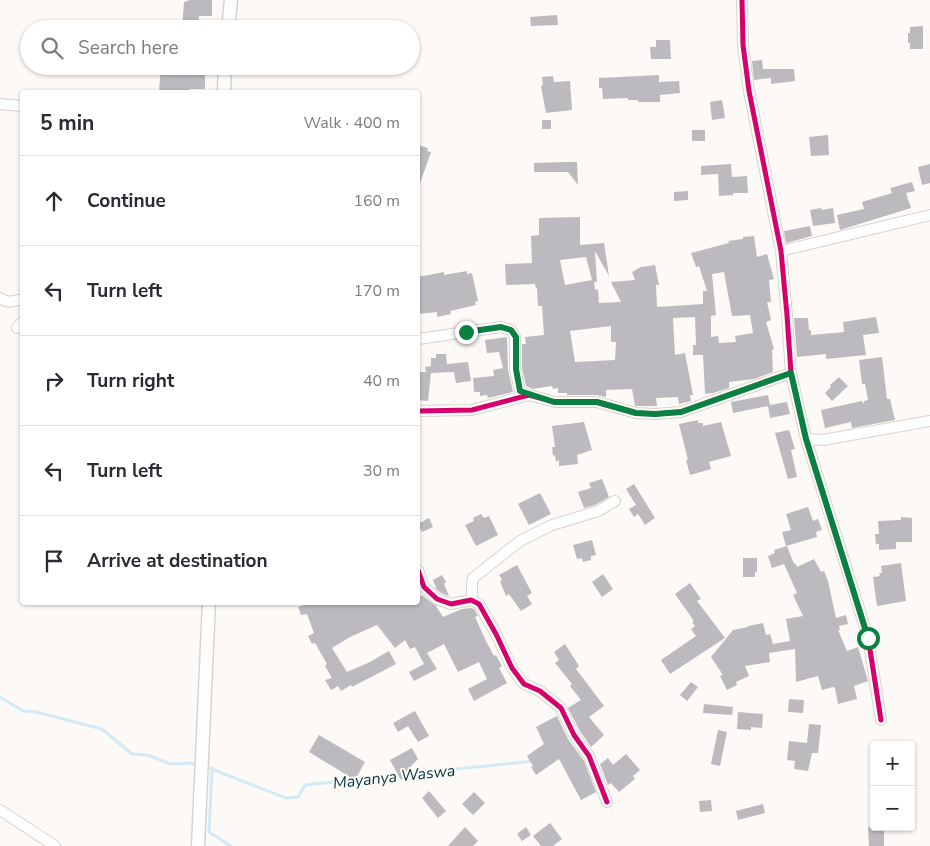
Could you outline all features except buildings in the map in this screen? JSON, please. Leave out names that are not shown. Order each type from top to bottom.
[{"type":"street","points":[[229,20],[231,0]]},
{"type":"street","points":[[742,0],[743,45],[749,91],[781,251],[791,373],[806,439],[868,638],[881,720]]},
{"type":"street","points":[[224,90],[225,75]]},
{"type":"street","points":[[0,104],[20,106]]},
{"type":"street","points":[[781,251],[930,215]]},
{"type":"street","points":[[0,298],[4,302],[20,300]]},
{"type":"street","points":[[420,339],[501,327],[511,330],[516,337],[516,369],[520,391],[554,402],[597,402],[636,413],[681,412],[791,373]]},
{"type":"street","points":[[420,411],[472,410],[529,395]]},
{"type":"street","points":[[806,439],[823,440],[930,421]]},
{"type":"street","points":[[470,600],[473,591],[473,578],[520,541],[552,525],[598,511],[615,501]]},
{"type":"street","points":[[420,575],[424,586],[437,599],[451,604],[470,600],[479,604],[512,668],[524,684],[540,691],[561,708],[574,735],[589,756],[608,802]]},
{"type":"street","points":[[198,846],[209,605]]},
{"type":"street","points":[[0,810],[55,846]]},
{"type":"waterway","name":"Mayanya Waswa","points":[[0,697],[23,711],[36,712],[102,729],[132,754],[147,755],[171,764],[191,763],[198,765]]},
{"type":"waterway","name":"Mayanya Waswa","points":[[408,774],[534,761]]},
{"type":"waterway","name":"Mayanya Waswa","points":[[204,766],[286,798],[298,797],[305,785],[402,775]]},
{"type":"waterway","name":"Mayanya Waswa","points":[[212,768],[209,832],[231,846]]},
{"type":"cycle path","points":[[742,0],[743,45],[749,91],[781,251],[791,373],[806,439],[868,637],[881,720]]},
{"type":"cycle path","points":[[420,411],[472,410],[529,395],[555,402],[597,402],[636,413],[681,412],[791,373]]},
{"type":"cycle path","points":[[420,576],[424,587],[437,599],[451,604],[471,600],[479,604],[512,668],[524,684],[540,691],[561,708],[574,735],[589,756],[607,802]]},
{"type":"route","points":[[466,332],[501,327],[511,330],[516,337],[516,369],[520,391],[554,402],[597,402],[636,413],[681,412],[791,373],[806,439],[868,638]]}]
